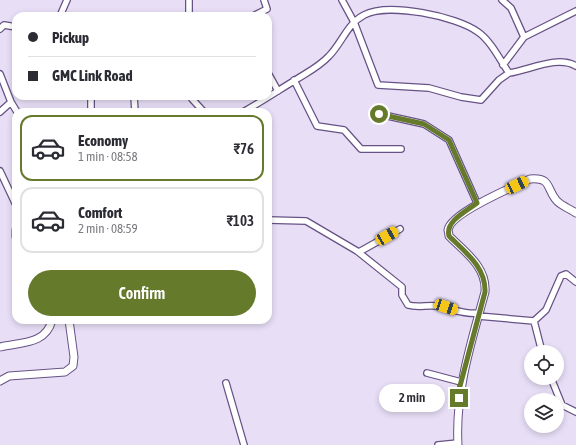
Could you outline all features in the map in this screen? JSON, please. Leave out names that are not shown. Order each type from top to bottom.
[{"type":"street","points":[[62,12],[67,0]]},
{"type":"street","points":[[189,0],[189,12]]},
{"type":"street","points":[[261,12],[267,9],[264,0]]},
{"type":"street","points":[[342,0],[354,22],[378,85],[428,88],[461,97],[481,100],[499,80],[509,73],[558,62],[568,62],[576,66]]},
{"type":"street","points":[[502,0],[510,8],[524,38]]},
{"type":"street","points":[[272,94],[329,56],[354,22],[365,14],[377,11],[408,10],[428,14],[453,21],[478,32],[509,73]]},
{"type":"street","points":[[503,65],[511,52],[524,38],[576,11]]},
{"type":"street","points":[[0,29],[4,25],[12,26]]},
{"type":"street","points":[[0,74],[15,108]]},
{"type":"street","points":[[272,80],[278,91]]},
{"type":"street","points":[[294,80],[317,126],[344,130],[361,149],[401,149]]},
{"type":"street","points":[[193,100],[200,108]]},
{"type":"street","points":[[249,108],[263,100]]},
{"type":"street","points":[[0,112],[12,102]]},
{"type":"street","points":[[379,114],[424,124],[449,140],[477,203]]},
{"type":"street","points":[[0,171],[12,196]]},
{"type":"street","points":[[438,445],[458,444],[457,426],[461,382],[485,292],[483,274],[477,264],[449,236],[448,230],[450,224],[477,203],[530,179],[538,178],[544,180],[550,187],[554,198],[559,203],[576,213]]},
{"type":"street","points":[[272,220],[306,221],[359,252],[402,287],[402,295],[408,305],[416,308],[434,306],[446,307],[470,314],[534,321],[546,310],[561,276],[566,274],[576,282]]},
{"type":"street","points":[[359,252],[400,229]]},
{"type":"street","points":[[534,321],[540,345]]},
{"type":"street","points":[[0,347],[30,342],[41,337],[50,329],[51,324]]},
{"type":"street","points":[[0,381],[9,376],[26,374],[57,374],[65,372],[73,366],[74,356],[70,324]]},
{"type":"street","points":[[427,373],[461,382]]},
{"type":"street","points":[[226,383],[244,445]]},
{"type":"street","points":[[554,385],[562,405],[576,412]]},
{"type":"route","points":[[379,114],[424,124],[449,140],[477,203],[450,224],[448,230],[449,236],[477,264],[483,274],[485,282],[485,292],[460,386],[459,398]]}]
